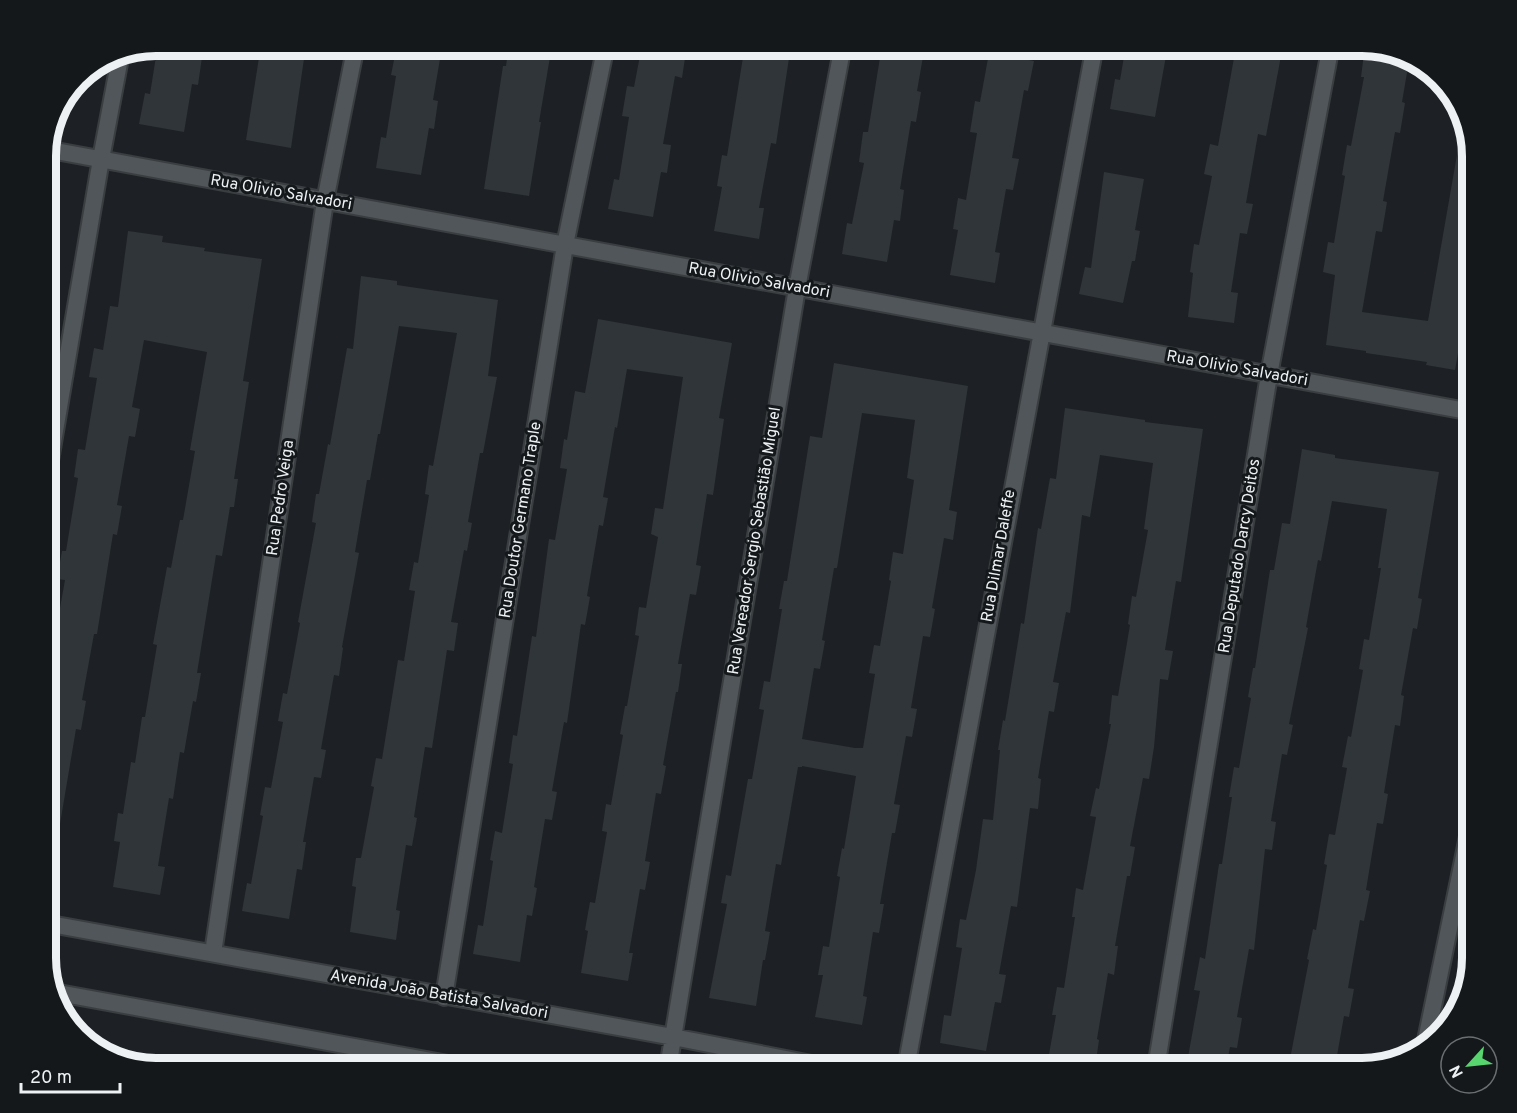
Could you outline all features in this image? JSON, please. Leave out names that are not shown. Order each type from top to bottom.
[{"type":"street","name":"Rua Pedro Veiga","points":[[213,953],[325,201],[354,56]]},
{"type":"street","name":"Rua Doutor Germano Traple","points":[[444,997],[565,245],[604,56]]},
{"type":"street","name":"Rua Vereador Sergio Sebastião Miguel","points":[[670,1058],[797,288],[841,56]]},
{"type":"street","name":"Rua Dilmar Daleffe","points":[[908,1058],[1093,56]]},
{"type":"street","name":"Rua Deputado Darcy Deitos","points":[[1158,1058],[1269,375],[1329,56]]},
{"type":"street","points":[[56,425],[119,63]]},
{"type":"street","name":"Rua Olivio Salvadori","points":[[56,151],[1462,410]]},
{"type":"street","points":[[1428,1032],[1462,865]]},
{"type":"street","name":"Avenida João Batista Salvadori","points":[[56,925],[781,1058]]},
{"type":"street","points":[[63,994],[415,1058]]},
{"type":"building","points":[[156,56],[202,57],[198,85],[192,84],[184,132],[139,124],[145,93],[150,94]]},
{"type":"building","points":[[259,56],[304,56],[291,148],[246,140]]},
{"type":"building","points":[[395,56],[440,56],[433,100],[438,101],[434,129],[429,128],[421,175],[376,168],[381,137],[386,138],[396,76],[391,75]]},
{"type":"building","points":[[507,56],[550,56],[529,196],[484,189],[503,66],[506,66]]},
{"type":"building","points":[[640,56],[685,56],[682,78],[675,76],[663,144],[671,145],[667,173],[661,172],[653,217],[608,209],[614,179],[619,180],[629,117],[622,116],[627,86],[634,87]]},
{"type":"building","points":[[743,56],[789,56],[776,144],[771,143],[759,208],[764,208],[759,239],[714,231],[722,187],[717,186],[722,155],[727,156]]},
{"type":"building","points":[[880,56],[923,56],[917,91],[921,92],[916,122],[911,121],[900,189],[904,190],[900,221],[894,220],[887,262],[842,254],[847,223],[852,224],[864,163],[859,162],[863,132],[868,132]]},
{"type":"building","points":[[988,56],[1006,56],[1034,61],[1028,91],[1024,90],[1012,158],[1019,159],[1013,190],[1006,189],[995,252],[1000,253],[995,283],[950,275],[958,230],[953,229],[958,198],[966,200],[977,133],[970,132],[975,101],[980,102]]},
{"type":"building","points":[[1124,56],[1166,56],[1155,117],[1110,109],[1115,79],[1120,80]]},
{"type":"building","points":[[1234,56],[1281,56],[1266,136],[1258,134],[1246,203],[1253,204],[1247,234],[1240,233],[1231,292],[1238,293],[1234,323],[1188,317],[1194,244],[1199,245],[1212,176],[1204,174],[1210,144],[1218,146]]},
{"type":"building","points":[[1364,56],[1381,57],[1408,67],[1400,133],[1395,132],[1383,201],[1387,202],[1382,232],[1376,231],[1362,312],[1428,321],[1458,149],[1461,149],[1462,331],[1455,370],[1426,365],[1427,362],[1326,345],[1335,275],[1323,272],[1328,242],[1334,243],[1345,176],[1342,175],[1347,145],[1351,146],[1364,77],[1361,77]]},
{"type":"building","points":[[1104,172],[1144,179],[1135,230],[1140,231],[1135,261],[1132,261],[1123,303],[1079,294],[1085,267],[1091,268]]},
{"type":"building","points":[[128,231],[163,236],[162,242],[205,248],[204,251],[262,259],[243,381],[249,382],[234,479],[238,479],[234,507],[230,507],[222,556],[216,555],[197,673],[201,673],[196,702],[193,701],[184,753],[180,752],[173,799],[169,798],[158,866],[165,867],[160,895],[113,887],[120,842],[114,841],[118,813],[123,814],[131,762],[135,763],[142,717],[145,717],[157,645],[153,644],[167,567],[171,568],[180,520],[183,520],[195,451],[190,450],[207,352],[144,340],[132,407],[140,409],[135,437],[129,436],[117,505],[122,506],[117,535],[113,534],[97,634],[94,634],[82,700],[86,701],[81,730],[76,729],[60,824],[56,824],[56,630],[65,580],[57,579],[62,551],[66,551],[78,478],[74,477],[78,449],[85,450],[97,378],[89,377],[94,348],[103,350],[110,306],[118,307]]},
{"type":"building","points":[[361,276],[397,281],[397,285],[498,300],[488,376],[497,377],[483,453],[480,453],[468,522],[472,523],[467,551],[464,550],[451,622],[458,623],[454,651],[447,650],[432,748],[425,747],[414,817],[417,818],[412,846],[406,845],[396,910],[400,911],[396,940],[350,932],[356,887],[352,886],[356,858],[361,858],[374,787],[371,786],[376,758],[382,759],[398,660],[404,661],[415,591],[409,590],[414,562],[418,563],[429,495],[425,494],[429,465],[433,466],[457,333],[399,326],[380,434],[378,434],[370,480],[367,480],[355,552],[359,553],[339,676],[334,675],[321,749],[326,750],[321,778],[314,777],[303,842],[306,842],[302,870],[297,869],[289,919],[242,911],[247,883],[251,884],[263,816],[260,815],[265,787],[271,788],[283,722],[278,721],[283,693],[287,694],[316,523],[312,522],[316,494],[319,494],[328,444],[330,445],[347,348],[353,349]]},
{"type":"building","points":[[598,319],[732,343],[719,418],[724,419],[713,495],[707,494],[696,565],[701,566],[696,595],[690,594],[678,664],[682,664],[678,692],[676,692],[663,765],[666,766],[661,794],[656,793],[645,861],[650,862],[645,890],[640,889],[629,953],[633,953],[628,981],[581,973],[590,902],[595,903],[607,832],[602,831],[606,804],[611,805],[623,735],[620,734],[639,636],[635,635],[639,607],[646,608],[658,537],[651,534],[655,508],[663,509],[683,377],[627,369],[603,497],[608,498],[603,526],[599,525],[587,596],[590,597],[585,625],[581,624],[567,723],[564,722],[552,791],[557,792],[552,820],[545,819],[534,887],[537,888],[532,916],[527,915],[520,962],[473,954],[478,925],[483,926],[495,831],[502,833],[513,764],[509,763],[513,735],[517,736],[532,636],[536,637],[549,539],[555,540],[567,469],[560,468],[564,439],[567,440],[575,391],[585,393]]},
{"type":"building","points":[[834,363],[968,386],[949,510],[957,512],[953,540],[944,538],[932,608],[935,609],[930,637],[923,636],[911,708],[917,709],[912,737],[906,736],[894,804],[900,805],[895,833],[892,833],[880,904],[884,904],[879,933],[873,932],[863,996],[867,997],[862,1025],[815,1017],[823,975],[818,975],[823,946],[829,947],[840,877],[837,876],[842,848],[844,849],[856,776],[802,766],[798,767],[781,865],[776,864],[765,931],[770,932],[756,1006],[709,998],[727,904],[721,903],[726,875],[731,876],[748,779],[752,779],[764,710],[759,709],[764,681],[770,682],[782,609],[779,609],[784,581],[787,581],[810,436],[822,438]],"holes":[[[862,413],[915,420],[907,478],[914,480],[903,554],[893,552],[889,580],[891,581],[880,646],[874,645],[869,673],[875,674],[863,748],[802,739],[814,668],[820,669],[825,641],[822,640],[834,568],[837,568]]]},
{"type":"building","points":[[1065,408],[1145,420],[1145,422],[1203,429],[1181,582],[1176,581],[1165,650],[1173,651],[1168,680],[1160,679],[1149,779],[1143,778],[1130,846],[1135,847],[1130,876],[1127,876],[1115,946],[1118,946],[1114,975],[1108,973],[1097,1039],[1099,1040],[1096,1058],[1048,1058],[1056,1015],[1052,1015],[1057,987],[1064,988],[1075,917],[1072,917],[1076,888],[1083,890],[1096,817],[1090,816],[1096,788],[1099,789],[1111,724],[1109,724],[1112,695],[1118,696],[1130,625],[1128,624],[1132,596],[1136,597],[1148,530],[1144,529],[1153,463],[1100,455],[1090,517],[1082,515],[1070,613],[1066,612],[1053,682],[1059,683],[1054,712],[1049,711],[1038,778],[1041,779],[1038,809],[1030,808],[1017,907],[1011,906],[999,974],[1006,975],[1001,1003],[995,1002],[986,1051],[940,1043],[944,1015],[951,1016],[962,948],[956,947],[960,919],[966,920],[983,819],[993,820],[1000,750],[998,750],[1021,623],[1024,624],[1038,528],[1041,529],[1050,478],[1056,479]]},
{"type":"building","points":[[1302,449],[1335,455],[1335,458],[1439,472],[1418,598],[1422,599],[1417,629],[1413,628],[1401,695],[1404,696],[1400,726],[1395,725],[1384,793],[1388,794],[1383,824],[1377,823],[1366,890],[1370,891],[1364,921],[1360,920],[1348,988],[1354,989],[1349,1017],[1344,1016],[1337,1058],[1290,1058],[1313,929],[1316,930],[1327,865],[1324,864],[1329,834],[1335,835],[1347,768],[1342,767],[1348,736],[1351,737],[1363,670],[1359,669],[1364,639],[1369,640],[1381,568],[1378,568],[1387,509],[1332,501],[1321,561],[1318,560],[1306,627],[1308,628],[1289,724],[1293,725],[1287,755],[1282,754],[1271,821],[1276,822],[1272,850],[1265,849],[1254,950],[1249,949],[1237,1017],[1242,1018],[1237,1048],[1230,1047],[1228,1058],[1188,1058],[1200,991],[1194,990],[1200,957],[1205,959],[1219,864],[1222,864],[1234,767],[1239,768],[1251,698],[1248,697],[1253,668],[1255,668],[1270,570],[1274,570],[1282,523],[1290,524]]}]
